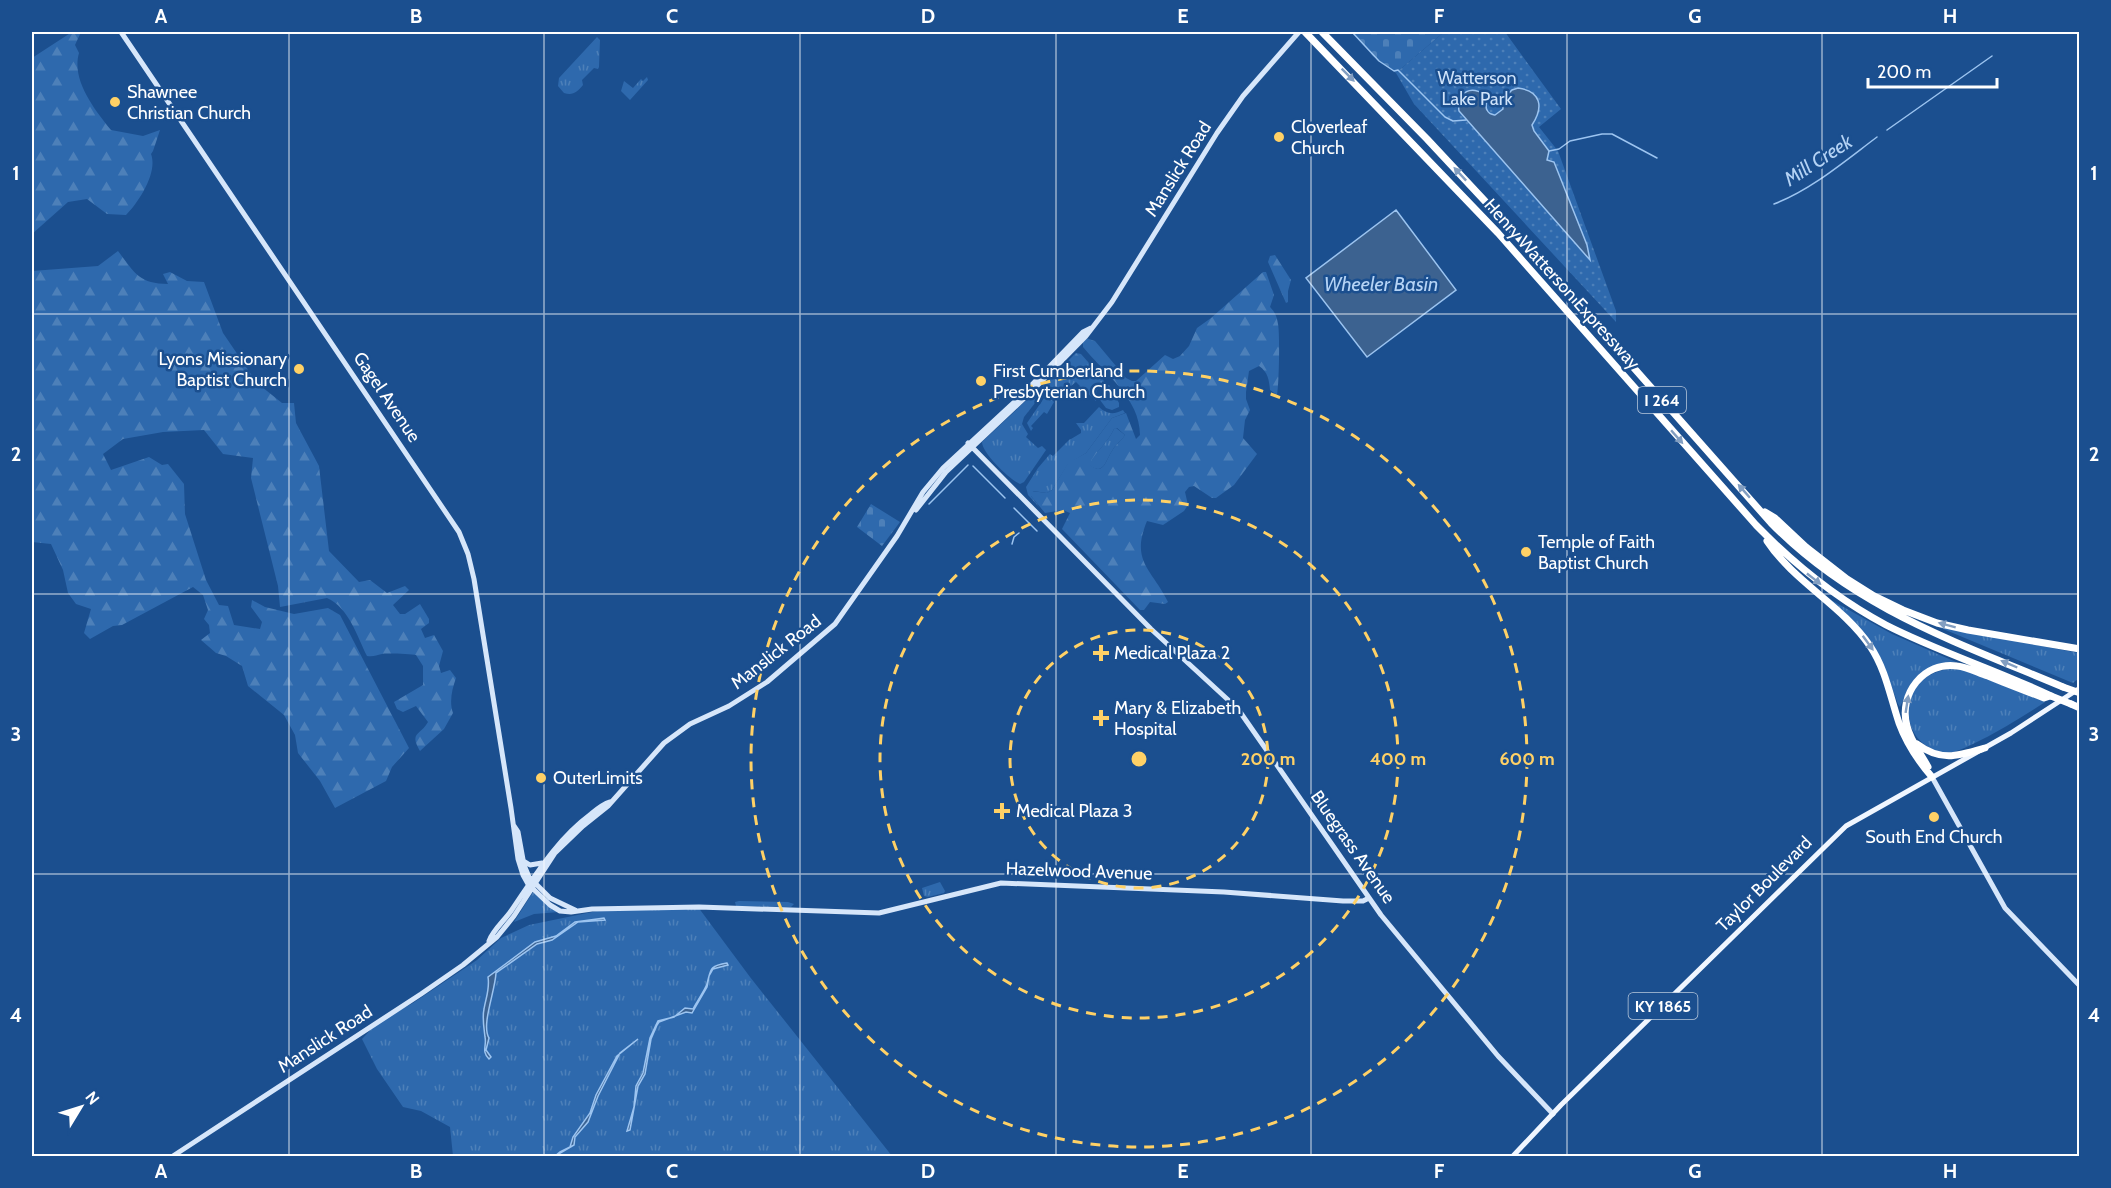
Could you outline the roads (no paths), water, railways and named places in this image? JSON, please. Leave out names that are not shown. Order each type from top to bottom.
[{"type":"highway","name":"Henry Watterson Expressway","points":[[1305,32],[1498,233],[1756,525],[1792,561],[1815,580],[1863,612],[1903,633],[2079,708]]},
{"type":"highway","name":"Henry Watterson Expressway","points":[[1322,32],[1427,138],[1511,229],[1758,508],[1815,564],[1872,602],[1927,630],[2079,693]]},
{"type":"highway","points":[[1758,508],[1775,518],[1806,547],[1847,579],[1903,610],[1937,623],[1968,630],[2079,647]]},
{"type":"highway","points":[[1756,525],[1769,545],[1789,567],[1851,623],[1870,646],[1884,672],[1902,729],[1924,768],[1932,777]]},
{"type":"highway","points":[[1932,777],[1905,719],[1908,694],[1918,680],[1937,668],[1953,665],[1964,667],[2044,698],[2050,696]]},
{"type":"highway","points":[[1914,742],[1927,751],[1942,756],[1959,755],[1985,748]]},
{"type":"main road","name":"Taylor Boulevard","points":[[1513,1156],[1841,830],[2038,717],[2079,688]]},
{"type":"street","name":"Gagel Avenue","points":[[121,32],[459,532],[468,554],[474,579],[518,859],[523,875],[531,883]]},
{"type":"street","name":"Manslick Road","points":[[531,883],[543,863],[612,801],[673,735],[753,692],[826,633],[843,613],[905,523],[946,472],[970,445],[1032,392],[1086,336],[1112,302],[1216,135],[1243,96],[1299,32]]},
{"type":"street","name":"Bluegrass Avenue","points":[[970,445],[1151,629],[1238,709],[1369,898],[1498,1056],[1553,1114]]},
{"type":"street","points":[[1932,777],[2005,908],[2079,986]]},
{"type":"street","name":"Gagel Avenue","points":[[514,826],[518,832],[522,860],[531,883]]},
{"type":"street","name":"Manslick Road","points":[[173,1156],[463,965],[489,941],[554,852]]},
{"type":"street","points":[[522,860],[530,865],[543,863]]},
{"type":"street","name":"Hazelwood Avenue","points":[[531,883],[555,908],[571,912],[575,910],[699,908],[879,913],[1001,883],[1224,891],[1343,901],[1363,901],[1369,898]]},
{"type":"water","points":[[1518,88],[1536,96],[1539,106],[1532,125],[1549,151],[1547,160],[1554,162],[1587,245],[1590,260],[1459,111],[1462,96],[1468,91],[1475,90],[1482,93],[1487,110],[1495,115],[1503,109],[1502,100],[1512,90]]},
{"type":"water","name":"Wheeler Basin","points":[[1396,210],[1456,290],[1367,357],[1306,278]]},
{"type":"water","points":[[604,918],[605,920],[578,922],[552,940],[537,944],[496,973],[487,1017],[489,1038],[486,1050],[491,1057],[489,1059],[485,1051],[483,1019],[488,977],[535,942],[556,936],[575,922]]},
{"type":"water","points":[[727,963],[728,965],[713,969],[707,987],[692,1013],[686,1012],[675,1016],[685,1008],[693,1009],[707,984],[712,969],[717,965]]},
{"type":"water","points":[[669,1018],[659,1022],[651,1039],[645,1074],[638,1086],[630,1130],[627,1131],[634,1107],[636,1086],[643,1073],[650,1038],[658,1021]]},
{"type":"water","points":[[620,1054],[598,1096],[588,1122],[575,1137],[574,1145],[555,1156],[570,1147],[573,1137],[590,1113],[596,1095]]},
{"type":"waterway","name":"Mill Creek","points":[[1352,32],[1379,61],[1394,71],[1398,70],[1445,117],[1453,121],[1466,120]]},
{"type":"waterway","name":"Mill Creek","points":[[1887,130],[1992,56]]},
{"type":"waterway","name":"Mill Creek","points":[[1549,151],[1559,149],[1570,141],[1612,134],[1657,158]]},
{"type":"waterway","name":"Mill Creek","points":[[1774,204],[1814,183],[1877,137]]},
{"type":"waterway","points":[[929,504],[968,465]]},
{"type":"waterway","points":[[973,466],[1005,498]]},
{"type":"waterway","points":[[1014,508],[1037,531]]},
{"type":"waterway","points":[[1012,544],[1014,537],[1019,533]]},
{"type":"place","name":"Shawnee Christian Church","points":[[115,102]]},
{"type":"place","name":"Cloverleaf Church","points":[[1279,137]]},
{"type":"place","name":"Lyons Missionary Baptist Church","points":[[299,369]]},
{"type":"place","name":"First Cumberland Presbyterian Church","points":[[981,381]]},
{"type":"place","name":"Temple of Faith Baptist Church","points":[[1526,552]]},
{"type":"place","name":"Medical Plaza 2","points":[[1101,653]]},
{"type":"place","name":"Mary & Elizabeth Hospital","points":[[1101,718]]},
{"type":"place","name":"OuterLimits","points":[[541,778]]},
{"type":"place","name":"Medical Plaza 3","points":[[1002,811]]},
{"type":"place","name":"South End Church","points":[[1934,817]]},
{"type":"park label","name":"Watterson Lake Park","points":[[1477,88]]}]
